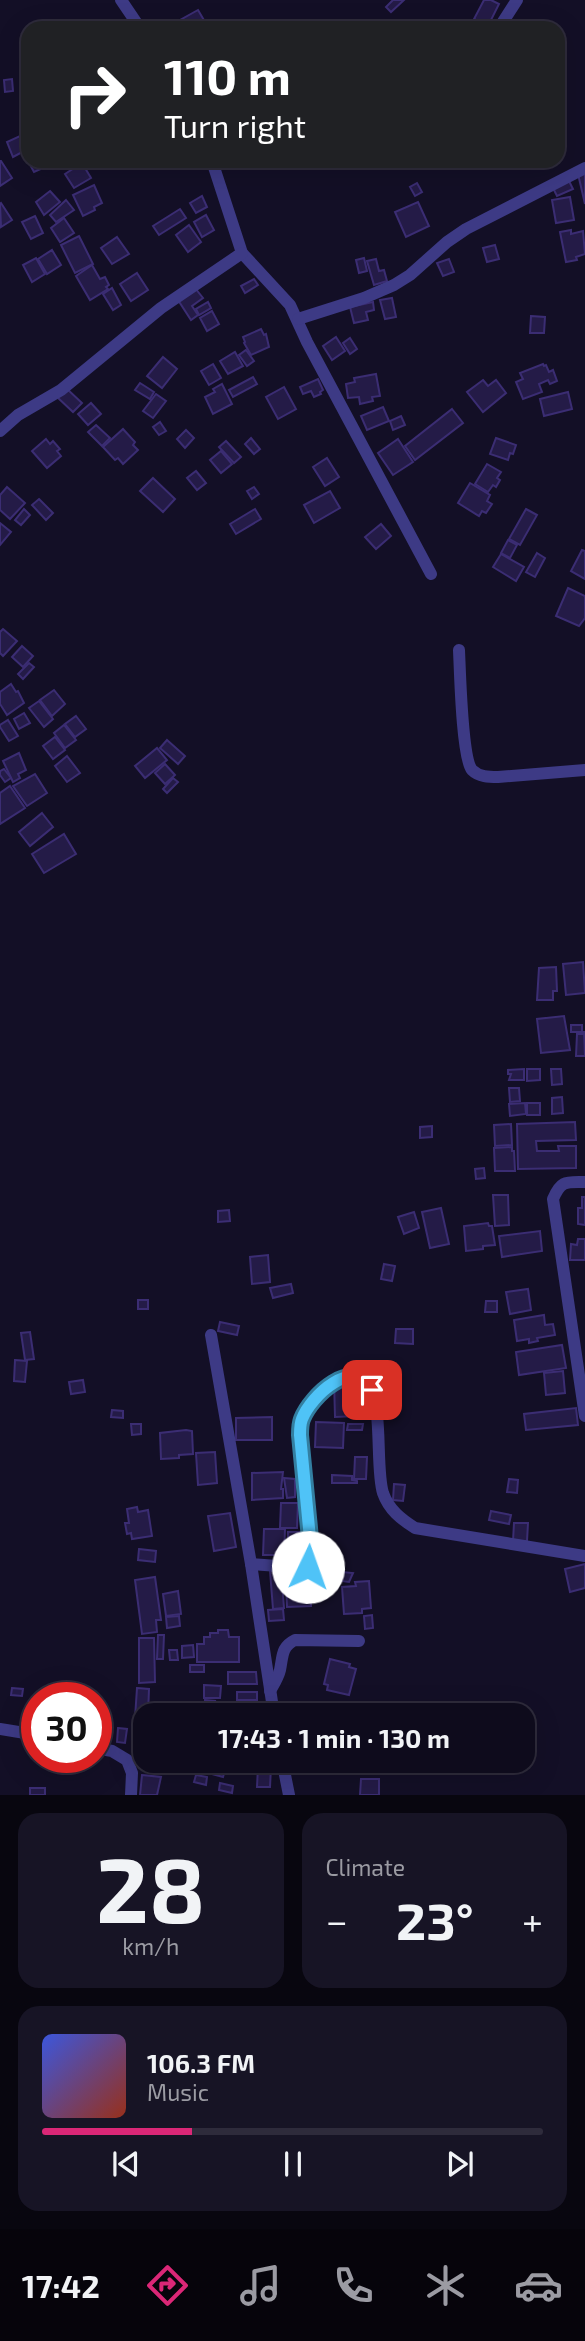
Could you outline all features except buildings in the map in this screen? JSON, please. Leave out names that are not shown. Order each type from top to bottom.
[{"type":"street","points":[[121,0],[135,21]]},
{"type":"street","points":[[504,21],[517,0]]},
{"type":"street","points":[[214,168],[242,253],[279,291],[298,319],[307,342],[432,574]]},
{"type":"street","points":[[298,319],[364,299],[394,285],[466,229],[585,168]]},
{"type":"street","points":[[1,430],[18,415],[61,390],[161,308],[242,253]]},
{"type":"street","points":[[458,650],[464,735],[468,763],[473,771],[483,776],[498,777],[585,770]]},
{"type":"street","points":[[585,1181],[566,1182],[558,1188],[553,1199],[585,1416]]},
{"type":"street","points":[[211,1335],[272,1703]]},
{"type":"street","points":[[251,1564],[305,1568],[312,1562],[300,1422],[322,1393],[338,1380],[349,1376],[361,1377],[372,1390],[382,1491],[392,1510],[400,1518],[415,1528],[585,1556]]},
{"type":"street","points":[[270,1691],[278,1675],[283,1651],[295,1640],[359,1641]]},
{"type":"street","points":[[0,1729],[21,1732]]},
{"type":"street","points":[[112,1751],[127,1760],[132,1773],[131,1795]]},
{"type":"street","points":[[285,1773],[289,1795]]},
{"type":"route","points":[[308,1567],[312,1559],[300,1422],[322,1393],[338,1380],[349,1376],[361,1377],[372,1390]]}]
